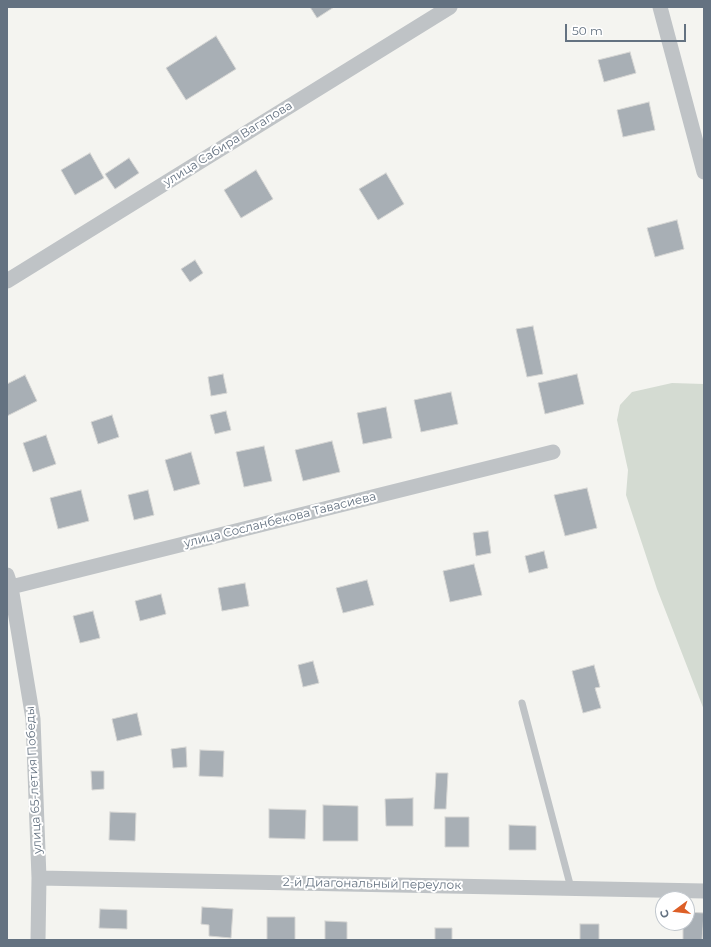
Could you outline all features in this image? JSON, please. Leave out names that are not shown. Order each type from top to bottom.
[{"type":"street","name":"улица Сабира Вагапова","points":[[7,281],[450,7]]},
{"type":"street","points":[[660,7],[704,172]]},
{"type":"street","name":"улица Сосланбекова Тавасиева","points":[[8,583],[553,452]]},
{"type":"street","name":"улица 65-летия Победы","points":[[8,583],[33,719],[39,878],[38,940]]},
{"type":"street","name":"2-й Диагональный переулок","points":[[39,878],[704,891]]},
{"type":"lane","points":[[522,703],[571,888]]},
{"type":"shaded area","points":[[672,383],[704,384],[704,710],[657,589],[626,495],[628,470],[617,420],[620,405],[632,392]]},
{"type":"building","points":[[310,7],[334,7],[317,18]]},
{"type":"building","points":[[216,36],[236,69],[186,100],[166,68]]},
{"type":"building","points":[[630,52],[636,73],[604,82],[598,60]]},
{"type":"building","points":[[649,102],[655,130],[623,137],[617,110]]},
{"type":"building","points":[[90,153],[104,178],[75,195],[61,170]]},
{"type":"building","points":[[129,158],[139,173],[115,189],[105,174]]},
{"type":"building","points":[[256,170],[273,199],[241,218],[224,190]]},
{"type":"building","points":[[386,173],[404,204],[378,220],[359,189]]},
{"type":"building","points":[[677,220],[684,249],[655,257],[647,228]]},
{"type":"building","points":[[195,260],[203,273],[190,282],[181,269]]},
{"type":"building","points":[[533,326],[543,374],[527,377],[516,329]]},
{"type":"building","points":[[223,374],[227,393],[211,396],[208,377]]},
{"type":"building","points":[[577,374],[584,404],[545,414],[538,383]]},
{"type":"building","points":[[25,375],[37,401],[7,416],[7,384]]},
{"type":"building","points":[[451,392],[458,424],[421,432],[414,400]]},
{"type":"building","points":[[386,407],[392,438],[363,444],[357,413]]},
{"type":"building","points":[[226,411],[231,430],[215,434],[210,415]]},
{"type":"building","points":[[112,415],[119,437],[98,444],[91,422]]},
{"type":"building","points":[[46,435],[56,464],[33,472],[23,443]]},
{"type":"building","points":[[332,441],[340,472],[303,481],[295,450]]},
{"type":"building","points":[[264,446],[272,481],[244,487],[236,452]]},
{"type":"building","points":[[191,452],[200,484],[174,491],[165,460]]},
{"type":"building","points":[[587,488],[597,528],[565,536],[554,495]]},
{"type":"building","points":[[81,490],[89,521],[58,529],[50,498]]},
{"type":"building","points":[[148,490],[154,515],[134,520],[128,495]]},
{"type":"building","points":[[488,531],[491,553],[476,556],[473,533]]},
{"type":"building","points":[[544,551],[548,568],[529,573],[525,556]]},
{"type":"building","points":[[474,564],[482,595],[450,602],[443,571]]},
{"type":"building","points":[[367,580],[374,605],[343,613],[336,588]]},
{"type":"building","points":[[245,583],[249,606],[222,611],[218,588]]},
{"type":"building","points":[[161,594],[166,614],[140,621],[135,601]]},
{"type":"building","points":[[93,611],[100,638],[80,643],[73,616]]},
{"type":"building","points":[[313,661],[319,683],[303,687],[298,665]]},
{"type":"building","points":[[594,665],[600,687],[595,688],[601,708],[583,713],[572,671]]},
{"type":"building","points":[[137,713],[142,735],[117,741],[112,719]]},
{"type":"building","points":[[186,747],[187,767],[173,768],[171,749]]},
{"type":"building","points":[[200,750],[224,751],[223,777],[199,776]]},
{"type":"building","points":[[91,771],[104,771],[104,789],[92,790]]},
{"type":"building","points":[[436,773],[448,773],[446,809],[434,809]]},
{"type":"building","points":[[413,798],[413,826],[386,826],[385,799]]},
{"type":"building","points":[[323,805],[358,806],[358,841],[323,841]]},
{"type":"building","points":[[269,809],[306,810],[305,839],[269,838]]},
{"type":"building","points":[[110,812],[136,813],[135,841],[109,840]]},
{"type":"building","points":[[445,817],[469,817],[469,847],[445,847]]},
{"type":"building","points":[[509,825],[536,826],[536,850],[509,850]]},
{"type":"building","points":[[202,907],[233,909],[231,938],[209,936],[209,925],[201,924]]},
{"type":"building","points":[[100,909],[127,910],[127,929],[99,928]]},
{"type":"building","points":[[695,912],[704,913],[702,940],[683,940],[683,931],[695,931]]},
{"type":"building","points":[[267,917],[295,917],[295,940],[267,940]]},
{"type":"building","points":[[325,921],[347,922],[347,940],[325,940]]},
{"type":"building","points":[[580,924],[599,924],[599,940],[580,940]]},
{"type":"building","points":[[435,928],[452,928],[452,940],[435,940]]}]
